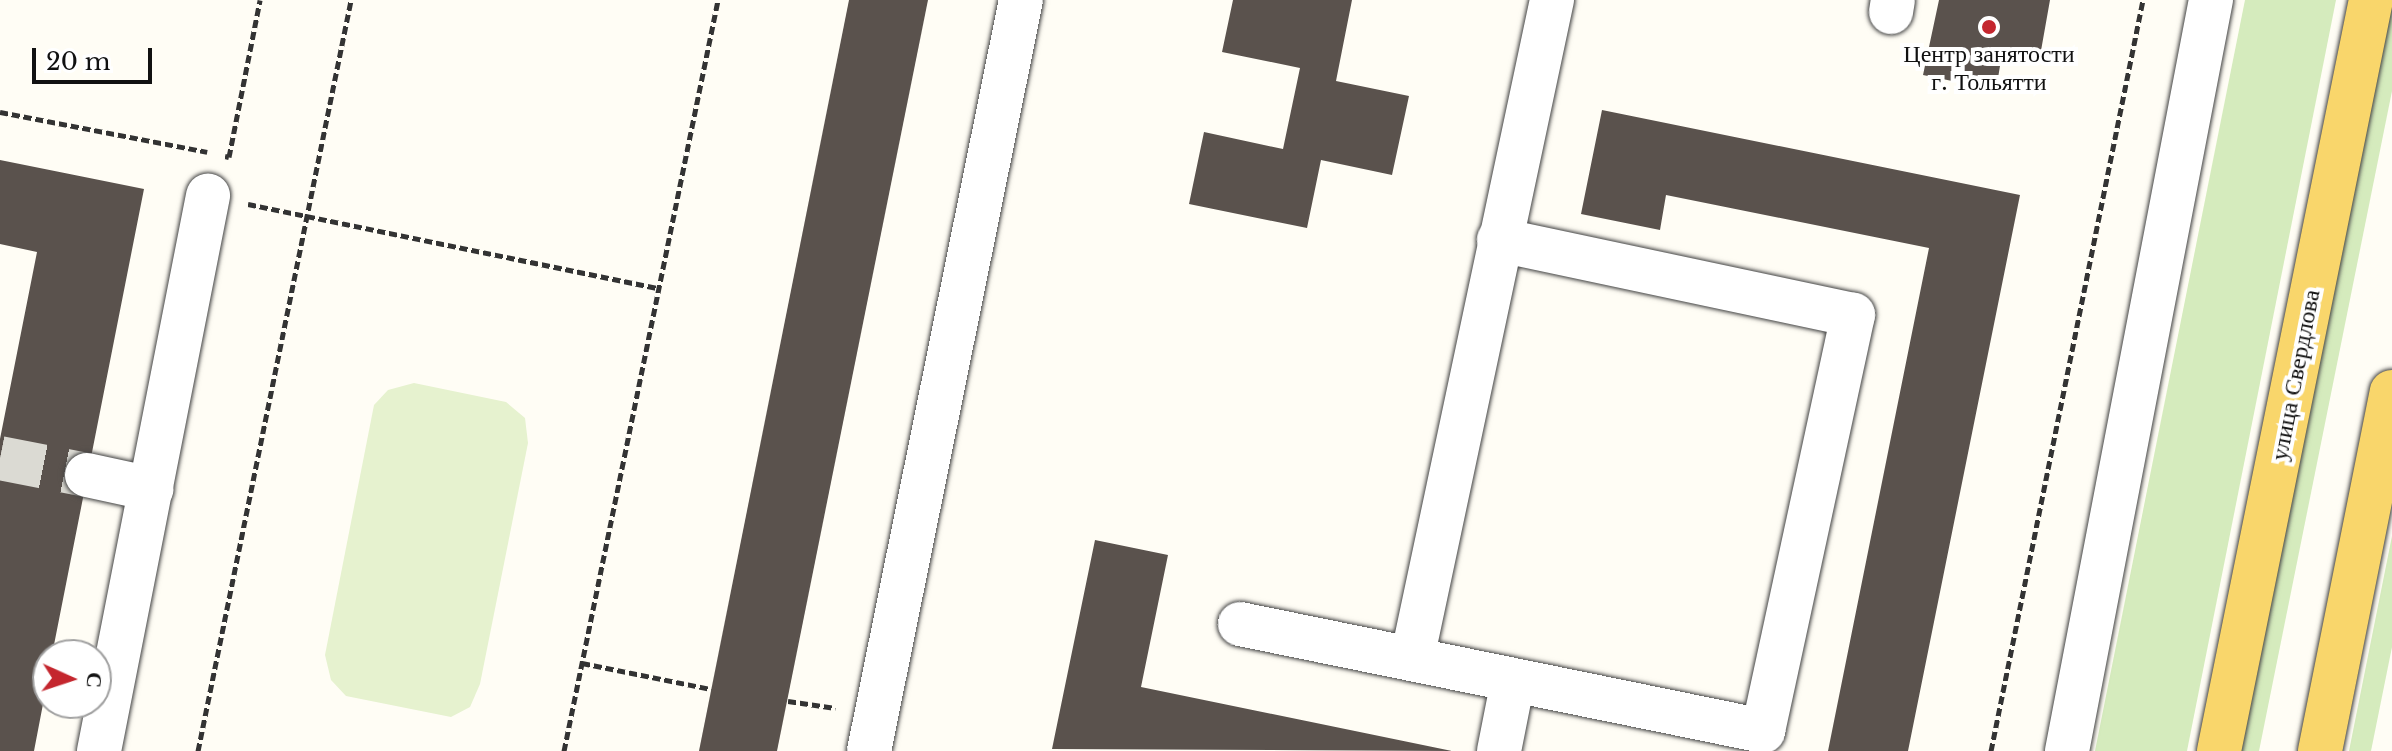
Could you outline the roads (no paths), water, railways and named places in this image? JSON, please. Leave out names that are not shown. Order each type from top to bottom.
[{"type":"main road","name":"улица Свердлова","points":[[2219,751],[2371,0]]},
{"type":"main road","points":[[2320,751],[2392,392]]},
{"type":"street","points":[[869,751],[1021,0]]},
{"type":"street","points":[[1412,659],[1552,0]]},
{"type":"street","points":[[2067,751],[2211,0]]},
{"type":"street","points":[[99,751],[208,196]]},
{"type":"street","points":[[1240,624],[1763,731],[1853,315],[1499,240]]},
{"type":"street","points":[[87,475],[151,489]]},
{"type":"street","points":[[1499,751],[1513,680]]},
{"type":"tunnel","points":[[0,458],[87,475]]},
{"type":"place","name":"Центр занятости г. Тольятти","points":[[1989,27]]}]
